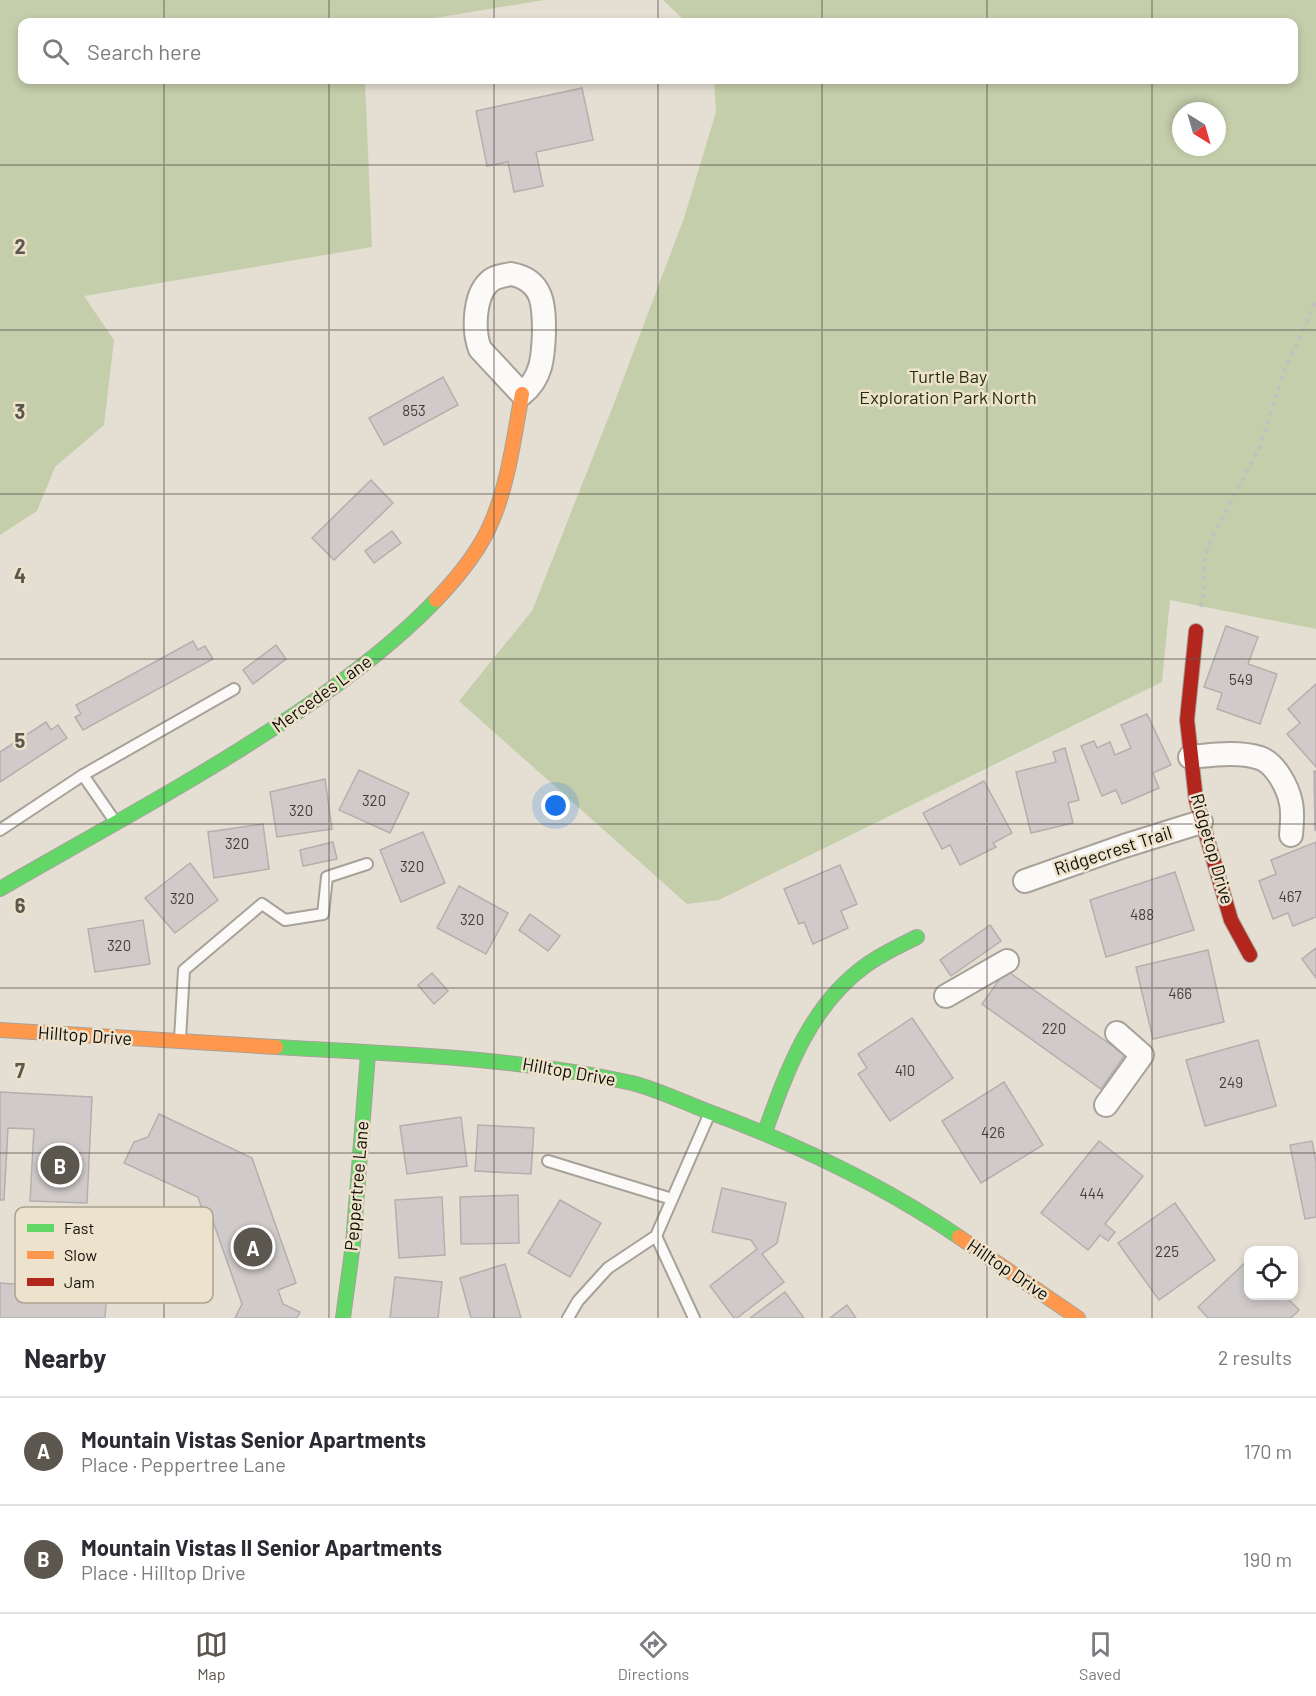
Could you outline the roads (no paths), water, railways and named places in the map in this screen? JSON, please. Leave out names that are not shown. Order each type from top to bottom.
[{"type":"street","name":"Mercedes Lane","points":[[0,889],[232,756],[310,705],[381,651],[414,623],[444,592],[485,537],[494,515],[510,456],[522,393],[534,384],[542,363],[543,307],[540,296],[526,279],[511,274],[487,283],[480,297],[476,321],[478,343],[480,348],[522,393]]},
{"type":"street","name":"Ridgetop Drive","points":[[1196,631],[1188,720],[1190,757],[1201,822],[1231,920],[1250,954]]},
{"type":"street","points":[[1190,757],[1242,755],[1260,758],[1267,762],[1280,778],[1291,801],[1291,835]]},
{"type":"street","name":"Ridgecrest Trail","points":[[1025,881],[1201,822]]},
{"type":"street","points":[[765,1132],[790,1064],[806,1031],[819,1012],[841,986],[864,966],[917,937]]},
{"type":"street","points":[[946,996],[1007,960]]},
{"type":"street","name":"Hilltop Drive","points":[[0,1030],[501,1061],[572,1071],[635,1084],[765,1132],[843,1168],[923,1212],[1078,1318]]},
{"type":"street","points":[[1106,1105],[1142,1055],[1117,1033]]},
{"type":"street","name":"Peppertree Lane","points":[[343,1318],[353,1244],[368,1054]]},
{"type":"lane","points":[[0,830],[83,776],[234,689]]},
{"type":"lane","points":[[83,776],[116,823]]},
{"type":"lane","points":[[180,1042],[184,970],[262,904],[285,920],[323,914],[327,877],[367,864]]},
{"type":"lane","points":[[568,1318],[578,1301],[608,1268],[656,1236],[711,1111]]},
{"type":"lane","points":[[548,1161],[672,1199]]},
{"type":"lane","points":[[656,1236],[694,1318]]},
{"type":"lane","points":[[1052,1318],[1065,1309]]},
{"type":"place","name":"Mountain Vistas II Senior Apartments","points":[[60,1165]]},
{"type":"place","name":"Mountain Vistas Senior Apartments","points":[[253,1247]]},
{"type":"park label","name":"Turtle Bay Exploration Park North","points":[[948,388]]}]
